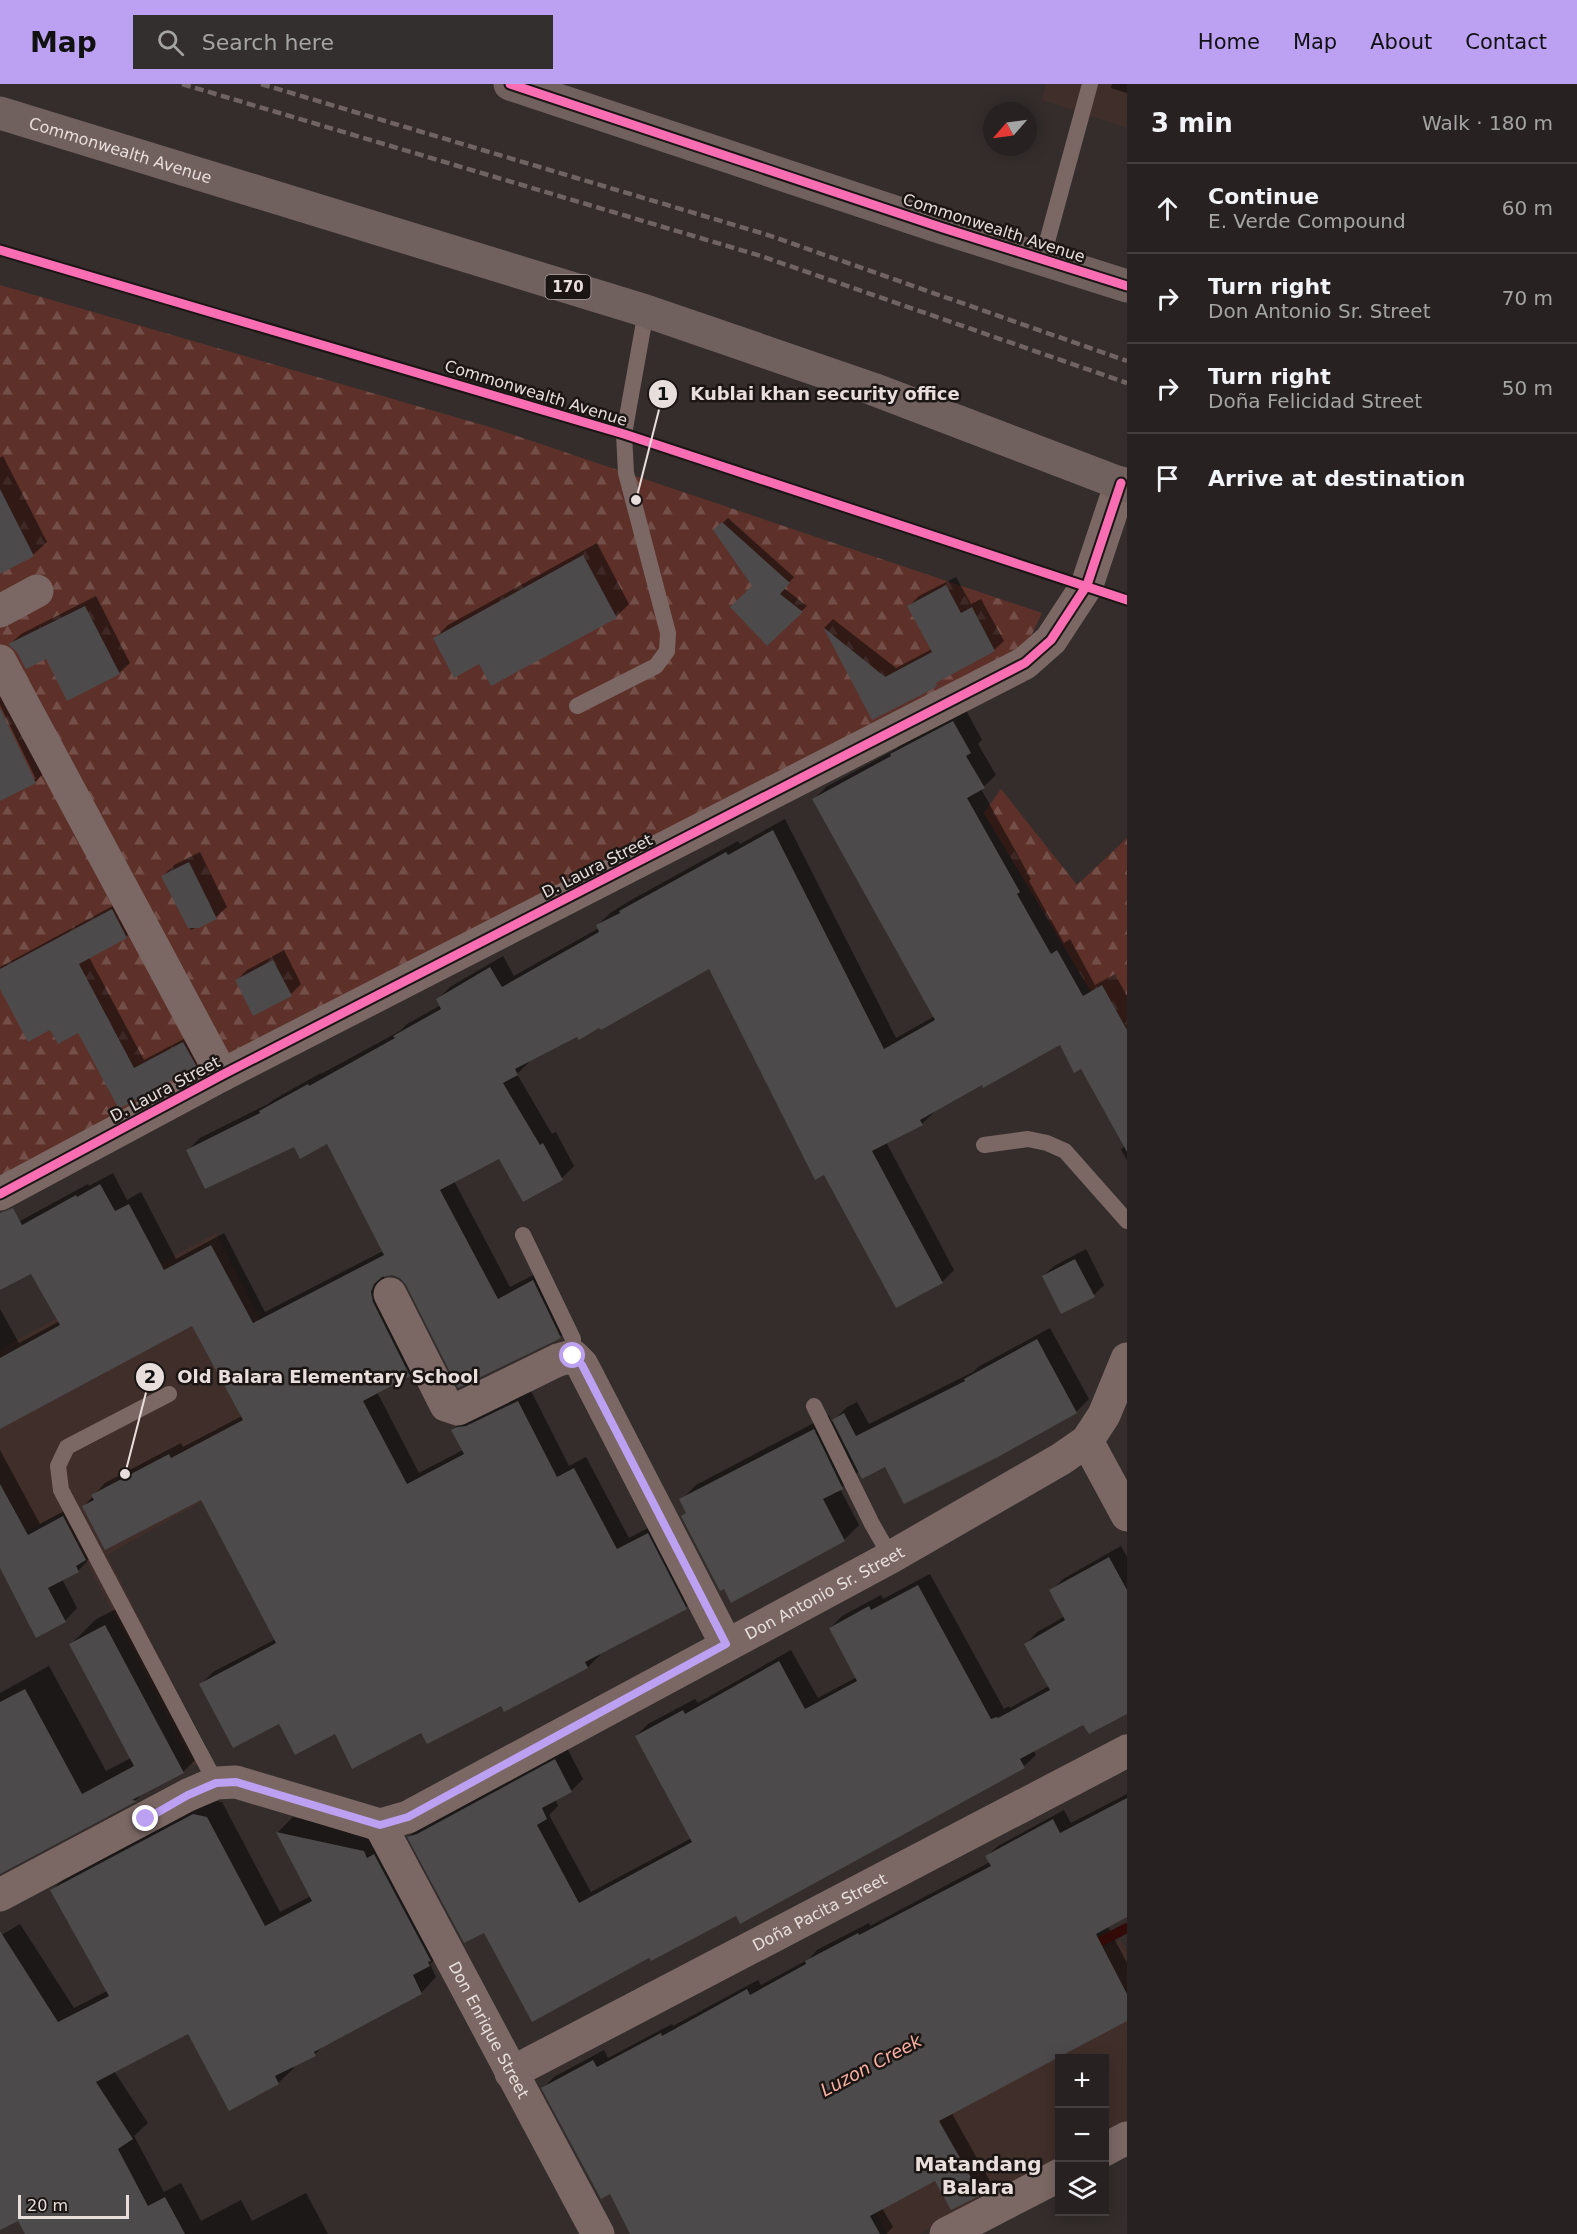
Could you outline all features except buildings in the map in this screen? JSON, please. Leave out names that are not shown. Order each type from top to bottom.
[{"type":"main road","name":"Commonwealth Avenue","points":[[510,84],[1127,286]]},
{"type":"main road","name":"Commonwealth Avenue","points":[[0,113],[646,311],[873,389],[1124,485]]},
{"type":"street","name":"D. Laura Street","points":[[0,1194],[222,1075],[1025,663],[1051,640],[1087,585],[1124,485]]},
{"type":"street","points":[[0,611],[37,591]]},
{"type":"street","points":[[0,661],[222,1075]]},
{"type":"street","points":[[390,1294],[446,1405],[458,1409],[558,1360],[573,1356],[582,1365],[726,1644]]},
{"type":"street","name":"Don Antonio Sr. Street","points":[[380,1825],[408,1817],[891,1557],[1061,1459],[1087,1441],[1104,1415],[1127,1359]]},
{"type":"street","points":[[1087,1441],[1127,1515]]},
{"type":"street","name":"Doña Pacita Street","points":[[511,2073],[1127,1751]]},
{"type":"street","points":[[0,1895],[188,1795],[216,1783],[236,1782],[380,1825]]},
{"type":"street","name":"Don Enrique Street","points":[[380,1825],[598,2234]]},
{"type":"street","points":[[1109,2148],[1127,2138]]},
{"type":"street","points":[[946,2234],[1055,2177]]},
{"type":"lane","points":[[1042,260],[1090,84]]},
{"type":"lane","points":[[577,706],[656,666],[667,651],[668,633],[626,473],[624,434],[646,311]]},
{"type":"lane","points":[[984,1145],[1028,1139],[1047,1143],[1065,1151],[1127,1221]]},
{"type":"lane","points":[[523,1235],[573,1339],[573,1356]]},
{"type":"lane","points":[[170,1394],[67,1447],[58,1466],[61,1490],[216,1783]]},
{"type":"lane","points":[[814,1406],[872,1524],[891,1557]]},
{"type":"shaded area","points":[[1046,84],[1127,84],[1127,128],[1042,100]]},
{"type":"shaded area","points":[[216,1233],[319,1436],[107,1555],[211,1758],[193,1766],[61,1513],[0,1545],[0,1349]]},
{"type":"shaded area","points":[[1120,1939],[1127,1951],[1127,2122],[1109,2132],[1109,2054],[1055,2054],[1055,2161],[920,2234],[887,2234],[816,2103]]},
{"type":"green space","points":[[0,285],[493,428],[1042,613],[1024,651],[0,1181]]},
{"type":"green space","points":[[1001,789],[1077,885],[1127,838],[1127,1052],[984,813]]},
{"type":"waterway","name":"Luzon Creek","points":[[1088,1948],[1127,1928]]},
{"type":"railway","points":[[182,84],[761,256],[1127,383]]},
{"type":"railway","points":[[261,84],[768,235],[1127,361]]},
{"type":"cycle path","points":[[510,84],[943,228],[1127,286]]},
{"type":"cycle path","points":[[0,250],[624,434],[1127,600]]},
{"type":"cycle path","points":[[0,1194],[222,1075],[1025,663],[1051,640],[1087,585],[1121,483]]},
{"type":"place","name":"Kublai khan security office","points":[[636,500]]},
{"type":"place","name":"Old Balara Elementary School","points":[[125,1474]]},
{"type":"district","name":"Matandang Balara","points":[[978,2176]]},
{"type":"route","points":[[146,1819],[188,1795],[216,1783],[236,1782],[380,1825],[408,1817],[726,1644],[582,1365],[573,1356]]}]
